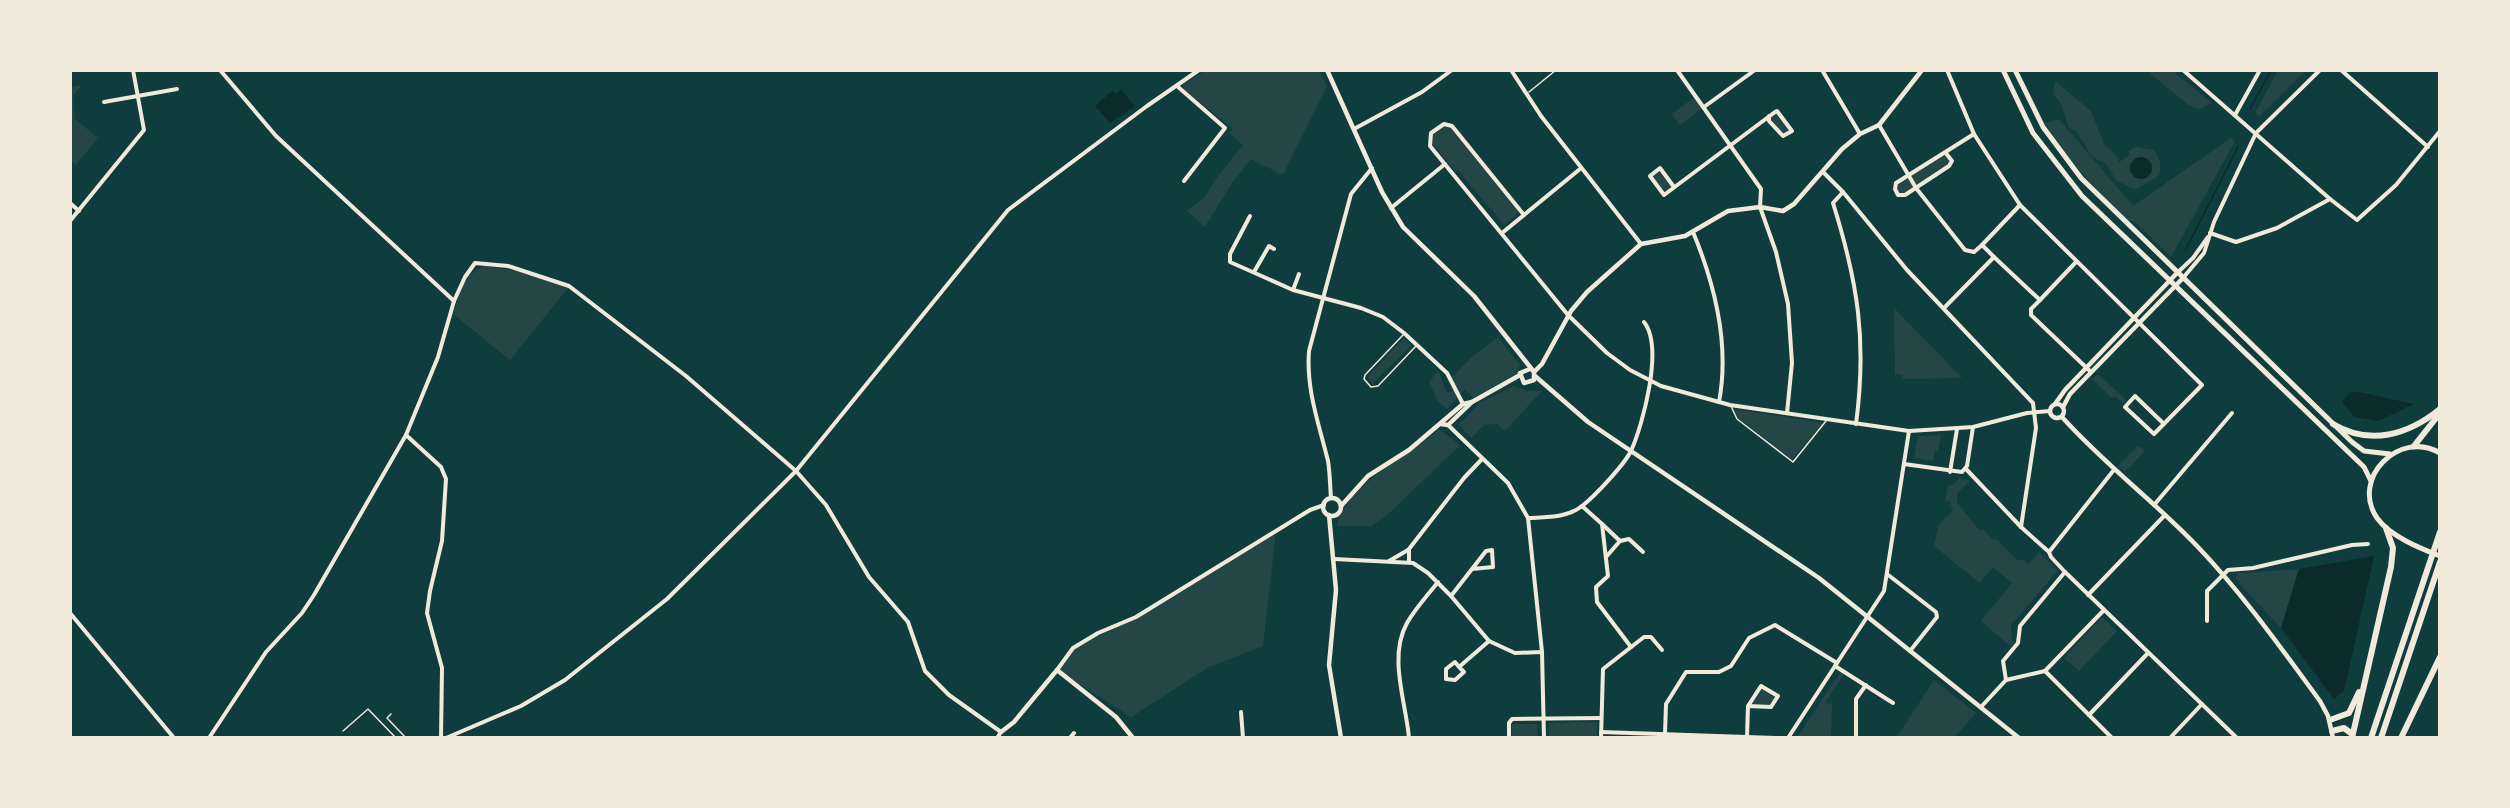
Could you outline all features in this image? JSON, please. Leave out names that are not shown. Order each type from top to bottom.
[{"type":"highway","points":[[2333,424],[2357,435],[2381,436],[2426,420],[2439,411]]},
{"type":"highway","points":[[2414,446],[2439,411]]},
{"type":"highway","points":[[2352,736],[2391,567],[2393,548],[2386,528]]},
{"type":"highway","points":[[2371,738],[2439,532]]},
{"type":"highway","points":[[2381,738],[2438,565]]},
{"type":"highway","points":[[2401,738],[2439,657]]},
{"type":"highway","points":[[2330,720],[2349,713],[2366,675]]},
{"type":"highway","points":[[2332,734],[2344,728],[2352,736]]},
{"type":"main road","points":[[2003,70],[2027,122],[2059,170],[2094,208],[2364,467],[2371,481]]},
{"type":"main road","points":[[2015,70],[2040,122],[2072,168],[2358,448],[2371,453],[2390,454],[2414,446],[2439,453]]},
{"type":"main road","points":[[2390,454],[2378,466],[2371,481],[2371,501],[2374,512],[2386,528],[2439,556]]},
{"type":"street","points":[[70,221],[144,130],[133,70]]},
{"type":"street","points":[[220,70],[276,136],[454,301]]},
{"type":"street","points":[[406,435],[441,467],[446,479],[442,541],[430,591],[428,613],[442,668],[444,738],[521,706],[565,680],[667,599],[796,471],[1008,210],[1199,70]]},
{"type":"street","points":[[1327,70],[1391,208],[1403,227],[1474,296],[1533,375],[1588,422],[1819,578],[2019,738]]},
{"type":"street","points":[[1354,129],[1422,92],[1452,70]]},
{"type":"street","points":[[1511,70],[1526,95],[1641,244]]},
{"type":"street","points":[[1677,70],[1759,185],[1762,193],[1760,207],[1776,252],[1788,304],[1792,363],[1786,413]]},
{"type":"street","points":[[1704,107],[1755,70]]},
{"type":"street","points":[[1822,70],[1860,134]]},
{"type":"street","points":[[1506,384],[1522,382],[1533,375],[1542,364],[1569,316],[1600,279],[1641,244],[1677,239],[1728,211],[1760,207],[1783,211],[1794,204],[1842,149],[1860,134],[1879,125],[1922,70]]},
{"type":"street","points":[[1947,70],[1974,134],[2020,205],[2202,385],[2164,424],[2154,434],[2125,407],[2135,396],[2164,424]]},
{"type":"street","points":[[2183,70],[2357,220],[2396,185],[2439,131]]},
{"type":"street","points":[[2235,115],[2260,70]]},
{"type":"street","points":[[2136,321],[2175,286],[2204,253],[2210,233],[2256,133],[2320,70]]},
{"type":"street","points":[[2341,70],[2428,147]]},
{"type":"street","points":[[1177,86],[1225,128],[1184,181]]},
{"type":"street","points":[[104,102],[177,89]]},
{"type":"street","points":[[1674,187],[1660,168],[1650,176],[1664,195],[1769,116],[1779,112],[1792,131],[1783,136],[1769,121],[1769,116]]},
{"type":"street","points":[[1524,215],[1452,126],[1444,124],[1431,133],[1428,142],[1569,316],[1607,353],[1651,381],[1688,395],[1730,405],[1909,431],[1973,427],[2035,412],[2050,411]]},
{"type":"street","points":[[1879,125],[1916,188],[1965,250],[1974,252],[2020,205]]},
{"type":"street","points":[[1946,152],[1951,164],[1901,196],[1894,189],[1896,183],[1974,134]]},
{"type":"street","points":[[1391,208],[1445,164]]},
{"type":"street","points":[[1331,498],[1328,464],[1307,372],[1309,351],[1351,194],[1372,168]]},
{"type":"street","points":[[1502,233],[1581,168]]},
{"type":"street","points":[[1823,172],[1843,192],[1907,270],[2028,395],[2035,412],[2036,428],[2021,527]]},
{"type":"street","points":[[1843,192],[1833,203],[1855,279],[1859,309],[1862,376],[1856,424]]},
{"type":"street","points":[[2210,233],[2236,242],[2277,228],[2330,199]]},
{"type":"street","points":[[70,203],[79,211]]},
{"type":"street","points":[[1250,216],[1229,258],[1230,262],[1293,290],[1368,310],[1404,333],[1447,374],[1463,404]]},
{"type":"street","points":[[1693,232],[1707,266],[1717,310],[1722,374],[1719,402]]},
{"type":"street","points":[[2050,411],[2193,258],[2210,233]]},
{"type":"street","points":[[1982,245],[2040,300]]},
{"type":"street","points":[[1254,272],[1269,246],[1274,249]]},
{"type":"street","points":[[1945,307],[1994,257]]},
{"type":"street","points":[[2076,262],[2031,309],[2031,315],[2089,370]]},
{"type":"street","points":[[210,738],[278,635],[302,613],[314,595],[406,435],[438,357],[454,301],[465,276],[475,264],[526,270],[569,285],[686,376],[796,471],[843,529],[869,577],[908,622],[925,671],[949,695],[1001,732]]},
{"type":"street","points":[[1293,290],[1299,274]]},
{"type":"street","points":[[1528,518],[1564,515],[1582,506],[1631,450],[1651,381],[1649,328],[1644,322]]},
{"type":"street","points":[[1332,515],[1368,476],[1441,424],[1463,404],[1472,402],[1520,375],[1523,370],[1522,360]]},
{"type":"street","points":[[1523,370],[1533,375]]},
{"type":"street","points":[[2062,417],[2063,407],[2070,394],[2089,370]]},
{"type":"street","points":[[1520,375],[1522,382]]},
{"type":"street","points":[[1448,425],[1472,402]]},
{"type":"street","points":[[2055,404],[2063,407]]},
{"type":"street","points":[[2050,411],[2053,417],[2062,417],[2113,471],[2165,515],[2222,574],[2314,694],[2330,720],[2332,734]]},
{"type":"street","points":[[2154,505],[2232,413]]},
{"type":"street","points":[[1441,424],[1448,425],[1508,483],[1528,518],[1542,652],[1544,738]]},
{"type":"street","points":[[1966,469],[1973,427]]},
{"type":"street","points":[[1950,472],[1957,429]]},
{"type":"street","points":[[1788,738],[1884,591],[1909,431]]},
{"type":"street","points":[[1388,561],[1409,549],[1464,478],[1482,459]]},
{"type":"street","points":[[1904,464],[1974,477]]},
{"type":"street","points":[[1959,473],[1966,469]]},
{"type":"street","points":[[1966,469],[2021,527],[2049,552],[2051,557],[2088,595],[2237,738]]},
{"type":"street","points":[[2049,552],[2113,471]]},
{"type":"street","points":[[1331,498],[1338,500],[1353,492]]},
{"type":"street","points":[[997,738],[1014,722],[1073,648],[1098,633],[1136,617],[1310,510],[1324,505],[1331,498]]},
{"type":"street","points":[[1338,500],[1341,506]]},
{"type":"street","points":[[1324,505],[1332,515],[1336,590],[1329,665],[1341,738]]},
{"type":"street","points":[[1582,506],[1620,541]]},
{"type":"street","points":[[2088,595],[2165,515]]},
{"type":"street","points":[[1602,524],[1608,576],[1596,587],[1597,602],[1631,647]]},
{"type":"street","points":[[1606,558],[1620,541],[1629,539],[1643,552]]},
{"type":"street","points":[[2207,621],[2207,591],[2222,574],[2234,568],[2253,568],[2352,544],[2368,544]]},
{"type":"street","points":[[1409,549],[1409,562]]},
{"type":"street","points":[[1451,596],[1472,569],[1486,551],[1492,550],[1493,567],[1472,569]]},
{"type":"street","points":[[1335,559],[1409,562],[1418,566],[1451,596],[1489,641],[1515,653],[1542,652]]},
{"type":"street","points":[[2006,680],[2003,661],[2018,643],[2020,626],[2065,572]]},
{"type":"street","points":[[1887,574],[1936,612],[1937,617],[1910,651]]},
{"type":"street","points":[[1409,738],[1399,668],[1399,646],[1407,624],[1437,582]]},
{"type":"street","points":[[1981,707],[2006,680],[2044,671],[2104,610]]},
{"type":"street","points":[[70,613],[174,738]]},
{"type":"street","points":[[1665,734],[1666,704],[1686,672],[1719,672],[1731,666],[1749,638],[1775,625],[1893,703]]},
{"type":"street","points":[[1662,650],[1651,637],[1644,637],[1603,669],[1601,735],[1665,734],[1775,738]]},
{"type":"street","points":[[1459,667],[1489,641]]},
{"type":"street","points":[[2089,715],[2149,653]]},
{"type":"street","points":[[1455,662],[1459,667],[1464,672],[1458,678],[1446,678],[1446,669],[1455,662]]},
{"type":"street","points":[[1057,670],[1116,717],[1133,738]]},
{"type":"street","points":[[2044,671],[2112,738]]},
{"type":"street","points":[[1856,738],[1856,699],[1866,685]]},
{"type":"street","points":[[1748,706],[1771,707],[1778,696],[1761,686],[1748,706],[1748,737]]},
{"type":"street","points":[[2170,738],[2202,704]]},
{"type":"street","points":[[1241,712],[1243,738]]},
{"type":"street","points":[[1509,738],[1509,723],[1512,719],[1601,718]]},
{"type":"street","points":[[1070,738],[1074,733]]},
{"type":"street","points":[[1451,738],[1461,738]]},
{"type":"lane","points":[[1526,95],[1556,70]]},
{"type":"lane","points":[[1404,333],[1365,375],[1364,379],[1371,387],[1378,386],[1417,345]]},
{"type":"lane","points":[[1730,405],[1737,419],[1793,462],[1827,420]]},
{"type":"lane","points":[[343,731],[368,709],[396,738]]},
{"type":"lane","points":[[391,714],[387,718],[406,738]]},
{"type":"shaded area","points":[[1319,70],[1327,86],[1283,175],[1251,159],[1232,183],[1205,227],[1187,211],[1204,198],[1243,145],[1229,133],[1233,129],[1186,91],[1183,85],[1204,71]]},
{"type":"shaded area","points":[[2153,70],[2173,71],[2212,103],[2199,109],[2187,104],[2150,73]]},
{"type":"shaded area","points":[[2278,70],[2305,71],[2259,117],[2255,113]]},
{"type":"shaded area","points":[[2055,81],[2091,111],[2104,144],[2115,154],[2119,162],[2129,156],[2129,150],[2137,147],[2154,150],[2160,165],[2158,175],[2135,189],[2117,181],[2105,163],[2092,157],[2076,131],[2069,128],[2060,102],[2053,93]]},
{"type":"shaded area","points":[[82,85],[73,96],[75,119],[98,138],[76,165],[71,161],[71,87]]},
{"type":"shaded area","points":[[1121,89],[1135,106],[1110,123],[1095,106],[1112,91],[1116,94]]},
{"type":"shaded area","points":[[1696,96],[1704,107],[1680,125],[1672,114]]},
{"type":"shaded area","points":[[1777,111],[1792,129],[1785,136],[1769,121],[1769,116]]},
{"type":"shaded area","points":[[2059,119],[2133,206],[2231,138],[2235,141],[2171,257],[2134,221],[2129,221],[2117,210],[2073,162],[2045,123]]},
{"type":"shaded area","points":[[1444,126],[1451,128],[1517,208],[1518,213],[1504,225],[1458,170],[1456,172],[1433,145],[1433,134]]},
{"type":"shaded area","points":[[1945,152],[1951,164],[1901,196],[1895,189],[1896,183]]},
{"type":"shaded area","points":[[2141,157],[2149,160],[2152,168],[2149,176],[2141,179],[2133,176],[2130,168],[2133,160]]},
{"type":"shaded area","points":[[1660,168],[1674,187],[1664,195],[1650,176]]},
{"type":"shaded area","points":[[484,266],[524,272],[568,288],[510,360],[453,314],[467,280]]},
{"type":"shaded area","points":[[1894,308],[1962,378],[1903,379],[1903,375],[1895,374]]},
{"type":"shaded area","points":[[1498,337],[1520,365],[1517,373],[1473,398],[1465,389],[1460,394],[1452,377],[1473,356]]},
{"type":"shaded area","points":[[1404,338],[1411,346],[1372,384],[1368,376]]},
{"type":"shaded area","points":[[1438,371],[1447,393],[1454,390],[1458,397],[1447,409],[1438,402],[1429,382]]},
{"type":"shaded area","points":[[2098,374],[2126,400],[2123,403],[2115,396],[2112,398],[2092,379]]},
{"type":"shaded area","points":[[1514,386],[1528,391],[1542,391],[1505,431],[1497,424],[1484,425],[1471,438],[1459,425],[1479,403]]},
{"type":"shaded area","points":[[2358,392],[2414,404],[2378,421],[2354,417],[2342,402],[2350,393]]},
{"type":"shaded area","points":[[1735,409],[1823,423],[1792,459],[1738,418]]},
{"type":"shaded area","points":[[1439,429],[1460,445],[1386,516],[1371,526],[1336,526],[1354,496],[1367,483]]},
{"type":"shaded area","points":[[1941,435],[1938,451],[1935,451],[1933,461],[1914,458],[1918,436]]},
{"type":"shaded area","points":[[2138,446],[2145,451],[2125,472],[2118,466]]},
{"type":"shaded area","points":[[1959,478],[1970,481],[1957,493],[1957,503],[1980,531],[1983,529],[1994,541],[1996,539],[2018,561],[2022,559],[2028,564],[2039,552],[2058,571],[2011,625],[2012,641],[2016,641],[2011,647],[1981,621],[2012,583],[1993,567],[1980,583],[1934,546],[1938,526],[1953,510],[1949,501],[1945,501],[1948,486],[1955,484]]},
{"type":"shaded area","points":[[1276,532],[1263,646],[1209,667],[1131,717],[1057,670],[1073,648],[1098,633],[1136,617]]},
{"type":"shaded area","points":[[2374,556],[2344,691],[2334,699],[2281,628],[2299,569]]},
{"type":"shaded area","points":[[2299,569],[2281,628],[2235,579],[2238,573]]},
{"type":"shaded area","points":[[2102,617],[2117,631],[2079,671],[2064,658]]},
{"type":"shaded area","points":[[1840,672],[1844,674],[1825,703],[1832,704],[1831,737],[1797,738]]},
{"type":"shaded area","points":[[1934,680],[1976,713],[1955,737],[1897,737]]},
{"type":"shaded area","points":[[1761,686],[1778,696],[1771,707],[1748,706]]},
{"type":"shaded area","points":[[1597,722],[1597,737],[1549,737],[1548,723]]},
{"type":"shaded area","points":[[1512,724],[1537,724],[1538,737],[1512,737]]},
{"type":"waterway","points":[[2250,109],[2271,70]]},
{"type":"waterway","points":[[2185,251],[2238,147]]}]
